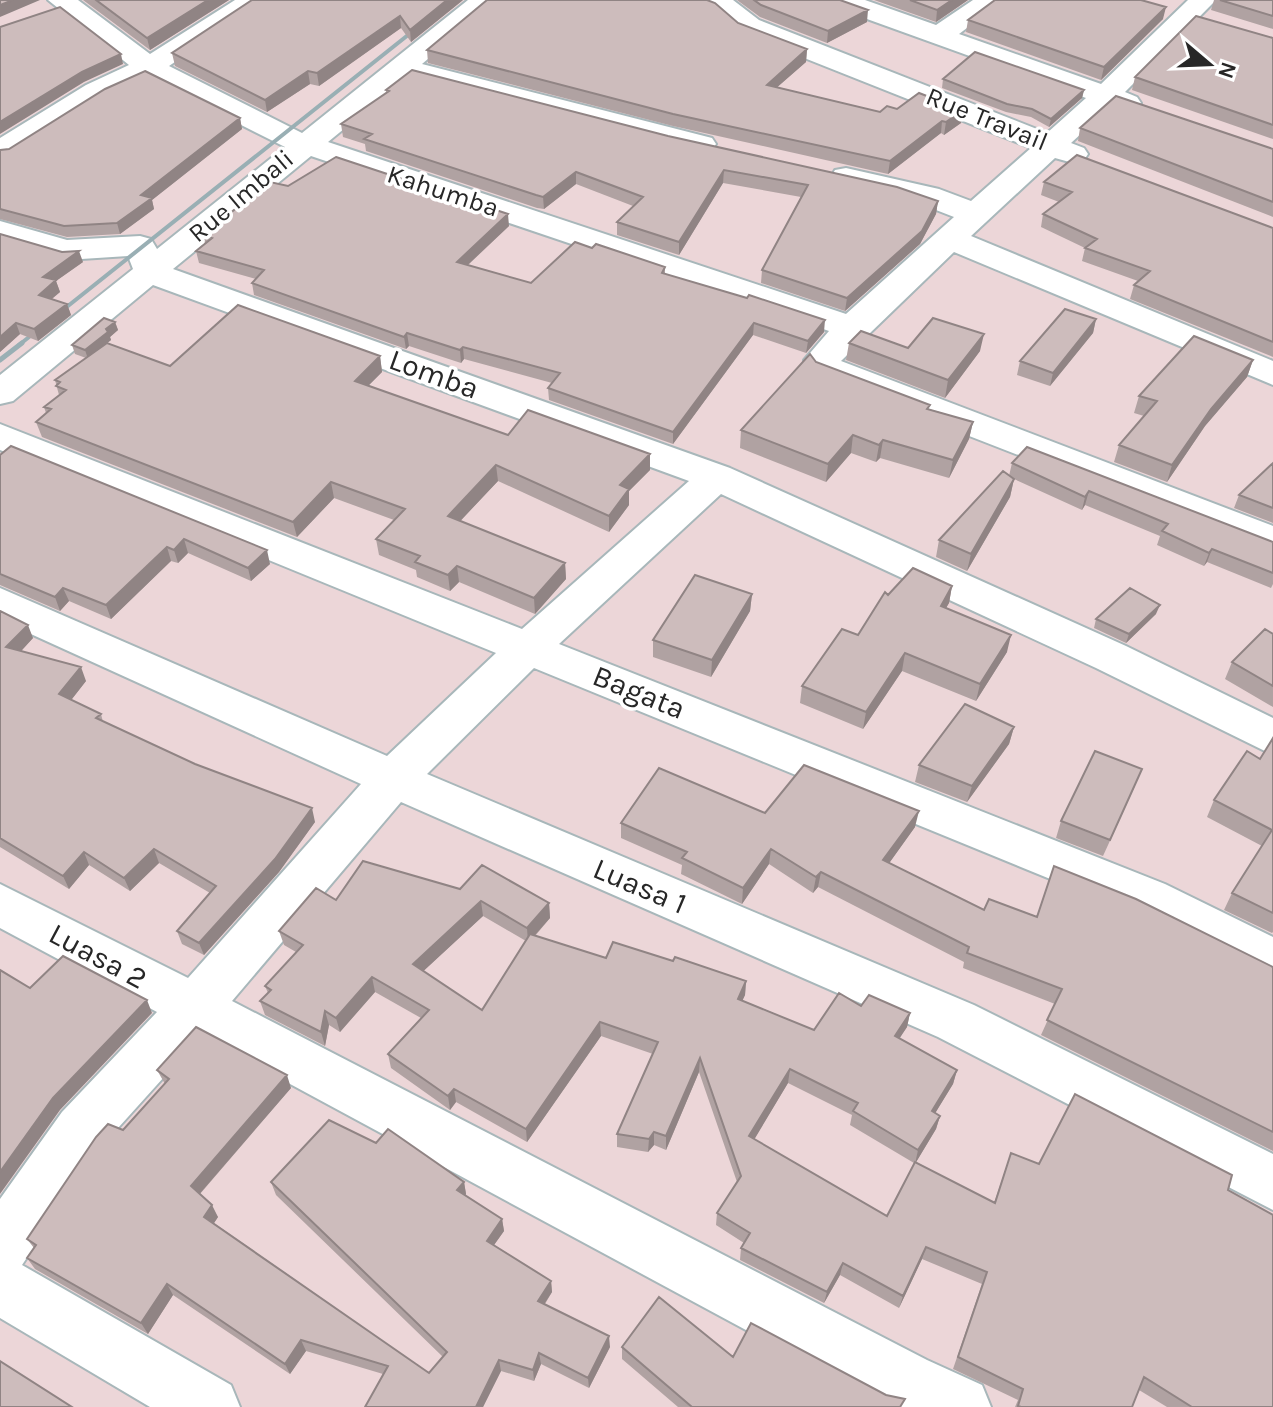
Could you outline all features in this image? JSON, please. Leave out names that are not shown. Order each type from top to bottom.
[{"type":"street","points":[[0,151],[96,91],[149,67],[253,0]]},
{"type":"street","name":"Rue Imbali","points":[[0,393],[151,273],[302,144],[401,67],[443,12],[484,0]]},
{"type":"street","name":"Rue Travail","points":[[706,0],[725,6],[749,26],[1105,166]]},
{"type":"street","name":"Rue Travail","points":[[840,0],[1147,110]]},
{"type":"street","points":[[938,36],[991,0]]},
{"type":"street","name":"Kahumba","points":[[56,6],[149,67],[302,144],[852,327]]},
{"type":"street","points":[[1191,12],[1105,96],[852,327],[822,360],[828,368],[1079,463],[1273,541]]},
{"type":"street","points":[[401,67],[728,150]]},
{"type":"street","points":[[816,170],[928,196],[976,214]]},
{"type":"street","points":[[0,231],[66,250],[140,246],[151,273]]},
{"type":"street","points":[[949,238],[1273,374]]},
{"type":"street","name":"Lomba","points":[[151,273],[716,477],[1111,657],[1273,738]]},
{"type":"street","name":"Bagata","points":[[0,436],[1148,898],[1273,961]]},
{"type":"street","points":[[0,1248],[81,1130],[195,1007],[394,778],[528,648],[716,477]]},
{"type":"street","name":"Luasa 1","points":[[0,603],[394,778],[956,1021],[1273,1183]]},
{"type":"street","name":"Luasa 2","points":[[0,904],[905,1382],[960,1407]]},
{"type":"street","points":[[0,1285],[209,1407]]},
{"type":"building","points":[[96,0],[208,0],[147,38]]},
{"type":"building","points":[[252,0],[447,0],[410,30],[400,16],[317,73],[308,71],[265,100],[172,53]]},
{"type":"building","points":[[487,0],[707,0],[738,23],[807,49],[767,85],[880,112],[887,106],[897,109],[919,93],[963,110],[946,122],[942,121],[890,161],[673,114],[427,50]]},
{"type":"building","points":[[754,0],[840,0],[868,10],[828,31]]},
{"type":"building","points":[[910,0],[952,0],[937,10]]},
{"type":"building","points":[[995,0],[1141,0],[1166,7],[1104,67],[968,20]]},
{"type":"building","points":[[1220,0],[1273,0],[1273,16]]},
{"type":"building","points":[[60,7],[121,54],[82,72],[0,122],[0,27]]},
{"type":"building","points":[[1196,16],[1273,38],[1273,125],[1135,77]]},
{"type":"building","points":[[975,52],[1084,90],[1051,119],[1032,109],[1007,104],[943,79]]},
{"type":"building","points":[[412,70],[668,136],[897,187],[938,201],[922,231],[847,298],[762,270],[808,185],[724,170],[679,242],[617,222],[643,197],[576,172],[543,197],[364,139],[372,134],[341,124],[389,91],[386,90]]},
{"type":"building","points":[[145,71],[240,118],[141,195],[152,198],[117,223],[64,226],[0,209],[0,150],[9,149],[105,89]]},
{"type":"building","points":[[1116,96],[1273,149],[1273,202],[1080,128]]},
{"type":"building","points":[[1077,155],[1273,228],[1273,342],[1134,285],[1150,271],[1085,248],[1097,239],[1043,214],[1072,192],[1044,182]]},
{"type":"building","points":[[336,157],[508,214],[457,262],[531,283],[575,242],[592,248],[596,244],[665,267],[662,273],[747,298],[749,295],[825,320],[808,341],[754,323],[673,432],[548,388],[560,373],[463,347],[460,350],[407,333],[404,337],[252,283],[264,270],[196,251],[212,238],[203,235],[207,231],[270,182],[288,186]]},
{"type":"building","points":[[0,234],[62,252],[79,251],[43,277],[56,280],[39,295],[67,304],[34,329],[16,323],[0,337]]},
{"type":"building","points":[[238,305],[380,356],[355,381],[508,435],[528,410],[650,454],[620,485],[629,489],[609,516],[496,465],[448,516],[565,563],[534,598],[457,566],[448,575],[415,562],[420,556],[376,539],[405,509],[331,482],[293,522],[36,422],[51,409],[44,407],[66,390],[56,386],[60,382],[55,380],[107,343],[170,366]]},
{"type":"building","points":[[1065,309],[1096,319],[1053,373],[1020,361]]},
{"type":"building","points":[[104,318],[115,322],[106,329],[108,332],[85,350],[72,345]]},
{"type":"building","points":[[933,318],[984,334],[948,380],[849,343],[861,331],[908,348]]},
{"type":"building","points":[[1194,336],[1253,360],[1211,409],[1172,465],[1119,445],[1157,401],[1139,396]]},
{"type":"building","points":[[810,354],[816,362],[930,405],[927,409],[973,422],[953,460],[883,440],[879,445],[853,435],[828,464],[741,430]]},
{"type":"building","points":[[11,446],[267,550],[248,568],[184,539],[174,550],[167,547],[106,605],[63,588],[55,597],[0,574],[0,455]]},
{"type":"building","points":[[1027,447],[1273,542],[1273,573],[1212,549],[1209,553],[1162,531],[1168,524],[1089,491],[1085,497],[1012,463]]},
{"type":"building","points":[[1273,463],[1273,508],[1239,495]]},
{"type":"building","points":[[1003,471],[1014,479],[971,554],[939,540]]},
{"type":"building","points":[[913,568],[952,586],[941,606],[1011,635],[980,684],[905,653],[866,712],[802,686],[842,629],[858,635],[885,592],[888,595]]},
{"type":"building","points":[[695,575],[752,594],[712,660],[653,640]]},
{"type":"building","points":[[1130,588],[1160,605],[1129,634],[1096,619]]},
{"type":"building","points":[[0,611],[28,625],[6,647],[81,667],[59,694],[101,714],[96,718],[195,764],[312,808],[275,859],[199,943],[177,931],[216,886],[154,849],[124,878],[84,852],[63,876],[0,838]]},
{"type":"building","points":[[1265,629],[1273,634],[1273,686],[1232,662]]},
{"type":"building","points":[[965,704],[1014,727],[972,786],[919,765]]},
{"type":"building","points":[[1273,738],[1273,913],[1232,893],[1272,830],[1214,800],[1247,751],[1260,759]]},
{"type":"building","points":[[1095,751],[1142,769],[1110,840],[1061,821]]},
{"type":"building","points":[[804,765],[919,811],[883,860],[984,910],[989,899],[1037,917],[1054,866],[1136,899],[1273,967],[1273,1132],[1047,1020],[1062,989],[967,953],[969,947],[821,872],[816,877],[771,849],[743,888],[682,858],[687,852],[621,823],[659,768],[765,813]]},
{"type":"building","points":[[363,861],[460,889],[482,865],[549,903],[527,928],[481,901],[413,964],[482,1010],[530,934],[606,958],[613,942],[673,961],[675,957],[746,981],[738,999],[814,1030],[839,993],[861,1006],[869,995],[910,1013],[895,1036],[957,1070],[932,1111],[940,1116],[918,1150],[853,1111],[858,1103],[790,1069],[749,1136],[887,1216],[915,1162],[995,1203],[1011,1153],[1039,1164],[1075,1094],[1232,1175],[1228,1190],[1273,1215],[1273,1407],[1192,1407],[1144,1377],[1132,1407],[1021,1407],[1018,1406],[1023,1389],[958,1357],[987,1272],[926,1247],[903,1296],[843,1263],[827,1292],[741,1248],[750,1233],[717,1213],[741,1176],[700,1058],[666,1136],[654,1132],[649,1139],[617,1134],[658,1042],[600,1022],[526,1129],[454,1089],[448,1096],[388,1054],[429,1010],[372,977],[336,1018],[325,1011],[321,1032],[260,1001],[271,990],[265,986],[303,945],[279,931],[316,888],[336,900]]},
{"type":"building","points":[[63,956],[147,1000],[53,1098],[0,1172],[0,970],[30,988]]},
{"type":"building","points":[[196,1027],[287,1075],[191,1186],[212,1205],[204,1217],[429,1373],[447,1352],[271,1182],[329,1120],[376,1143],[388,1129],[464,1182],[457,1190],[502,1219],[487,1241],[551,1281],[538,1301],[609,1336],[588,1378],[539,1353],[533,1370],[499,1360],[476,1407],[365,1407],[388,1366],[301,1340],[285,1364],[167,1284],[141,1323],[27,1258],[36,1245],[27,1239],[96,1137],[108,1124],[123,1130],[169,1079],[157,1070]]},
{"type":"building","points":[[659,1297],[733,1357],[751,1323],[886,1395],[905,1399],[900,1407],[692,1407],[622,1347]]},
{"type":"building","points":[[0,1361],[72,1407],[0,1407]]},
{"type":"railway","points":[[19,345],[452,0]]},
{"type":"railway","points":[[0,360],[22,343]]}]
